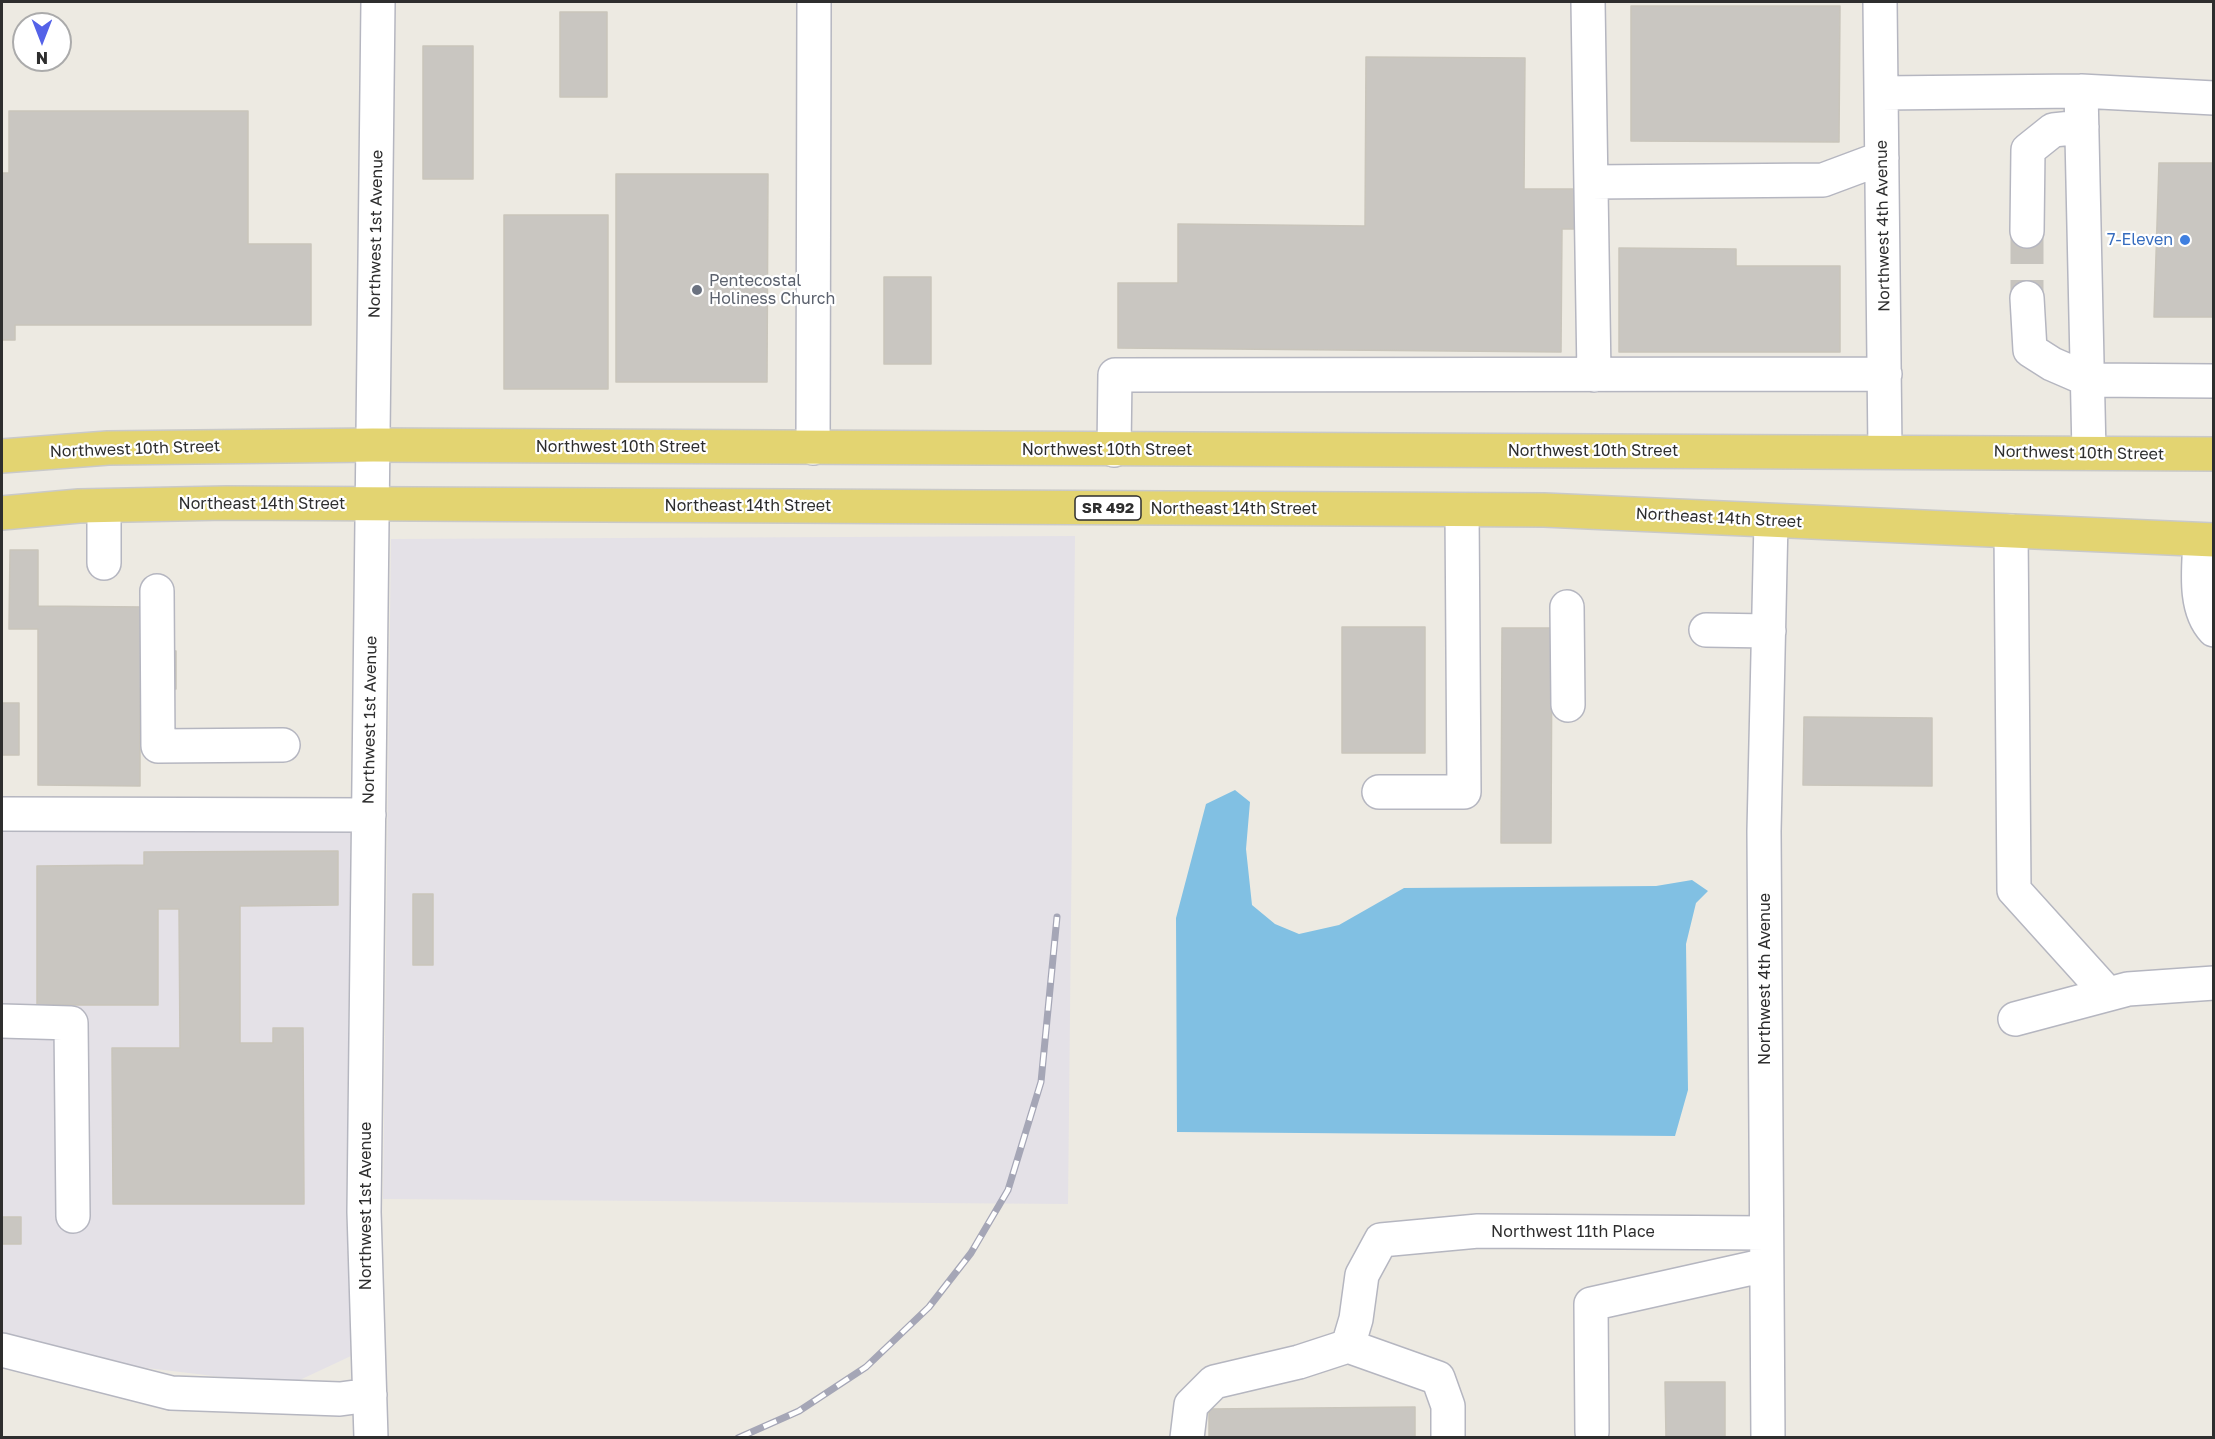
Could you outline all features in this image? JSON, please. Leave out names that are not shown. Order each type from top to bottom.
[{"type":"main road","points":[[2,442],[108,448]]},
{"type":"main road","name":"Northwest 10th Street","points":[[2,456],[108,448],[373,445],[2214,454]]},
{"type":"main road","name":"Northeast 14th Street","points":[[2,513],[104,506],[226,503],[1544,510],[2207,540]]},
{"type":"street","name":"Northwest 1st Avenue","points":[[372,1437],[364,1212],[378,2]]},
{"type":"street","points":[[813,448],[814,2]]},
{"type":"street","points":[[1588,2],[1594,375]]},
{"type":"street","name":"Northwest 4th Avenue","points":[[1880,2],[1885,452]]},
{"type":"street","points":[[2081,92],[2089,453]]},
{"type":"street","points":[[1881,93],[2081,92],[2214,98]]},
{"type":"street","points":[[2027,231],[2028,150],[2053,130],[2082,127]]},
{"type":"street","points":[[1591,182],[1823,180],[1882,158]]},
{"type":"street","points":[[2027,298],[2030,350],[2052,364],[2089,380],[2214,381]]},
{"type":"street","points":[[1114,450],[1115,375],[1885,374]]},
{"type":"street","points":[[104,506],[104,563]]},
{"type":"street","points":[[1379,792],[1464,792],[1462,510]]},
{"type":"street","name":"Northwest 4th Avenue","points":[[1768,1437],[1764,831],[1771,521]]},
{"type":"street","points":[[2011,531],[2014,890],[2108,994]]},
{"type":"street","points":[[2207,540],[2200,597],[2205,615],[2214,630]]},
{"type":"street","points":[[157,591],[158,746],[283,745]]},
{"type":"street","points":[[1567,607],[1568,705]]},
{"type":"street","points":[[1706,630],[1768,631]]},
{"type":"street","points":[[2,814],[369,815]]},
{"type":"street","points":[[2015,1019],[2128,989],[2214,983]]},
{"type":"street","points":[[2,1022],[71,1023],[73,1216]]},
{"type":"street","name":"Northwest 11th Place","points":[[1348,1346],[1356,1319],[1362,1275],[1381,1240],[1479,1232],[1766,1249]]},
{"type":"street","points":[[1592,1432],[1591,1304],[1766,1249]]},
{"type":"street","points":[[1187,1437],[1191,1405],[1214,1382],[1299,1362],[1348,1346],[1438,1378],[1448,1406],[1448,1437]]},
{"type":"street","points":[[2,1350],[171,1393],[340,1399],[370,1395]]},
{"type":"shaded area","points":[[1075,536],[1068,1204],[383,1199],[391,539]]},
{"type":"shaded area","points":[[351,805],[346,1211],[351,1356],[289,1385],[80,1360],[2,1341],[2,822]]},
{"type":"water","points":[[1235,790],[1250,802],[1246,849],[1252,905],[1275,924],[1299,934],[1339,925],[1404,888],[1656,886],[1692,880],[1708,891],[1696,903],[1686,944],[1688,1090],[1675,1136],[1177,1132],[1176,918],[1206,804]]},
{"type":"building","points":[[1631,6],[1840,6],[1839,142],[1631,141]]},
{"type":"building","points":[[560,12],[607,12],[607,97],[560,97]]},
{"type":"building","points":[[423,46],[473,46],[473,179],[423,179]]},
{"type":"building","points":[[1366,57],[1525,58],[1524,189],[1577,189],[1577,229],[1562,229],[1561,352],[1118,348],[1118,283],[1178,283],[1178,224],[1365,226]]},
{"type":"building","points":[[9,111],[248,111],[248,244],[311,244],[311,325],[15,325],[15,340],[2,340],[2,173],[9,173]]},
{"type":"building","name":"7-Eleven","points":[[2159,163],[2214,163],[2214,317],[2154,317]]},
{"type":"building","points":[[616,174],[768,174],[767,382],[616,382]]},
{"type":"building","points":[[504,215],[608,215],[608,389],[504,389]]},
{"type":"building","points":[[1619,248],[1736,249],[1736,266],[1840,266],[1840,352],[1619,352]]},
{"type":"building","points":[[884,277],[931,277],[931,364],[884,364]]},
{"type":"building","points":[[10,550],[38,550],[38,606],[143,607],[143,650],[176,651],[176,689],[140,688],[140,786],[38,785],[38,629],[9,629]]},
{"type":"building","points":[[1342,627],[1425,627],[1425,753],[1342,753]]},
{"type":"building","points":[[1502,628],[1552,628],[1551,843],[1501,843]]},
{"type":"building","points":[[2,703],[19,703],[19,755],[2,755]]},
{"type":"building","points":[[1804,717],[1932,718],[1932,786],[1803,785]]},
{"type":"building","points":[[338,851],[338,905],[240,906],[240,1043],[273,1043],[273,1028],[303,1028],[304,1204],[113,1204],[112,1048],[180,1048],[179,909],[158,909],[158,1005],[37,1005],[37,866],[144,865],[144,852]]},
{"type":"building","points":[[413,894],[433,894],[433,965],[413,965]]},
{"type":"building","points":[[2,1217],[21,1217],[21,1244],[2,1244]]},
{"type":"building","points":[[1665,1382],[1725,1382],[1725,1438],[1666,1438]]},
{"type":"building","points":[[1415,1407],[1415,1438],[1209,1438],[1209,1409]]},
{"type":"tunnel","points":[[2027,231],[2027,298]]},
{"type":"railway","points":[[738,1438],[799,1411],[866,1367],[929,1307],[971,1253],[1008,1190],[1041,1082],[1057,917]]},
{"type":"place","name":"7-Eleven","points":[[2185,240]]},
{"type":"place","name":"Pentecostal Holiness Church","points":[[697,290]]}]
